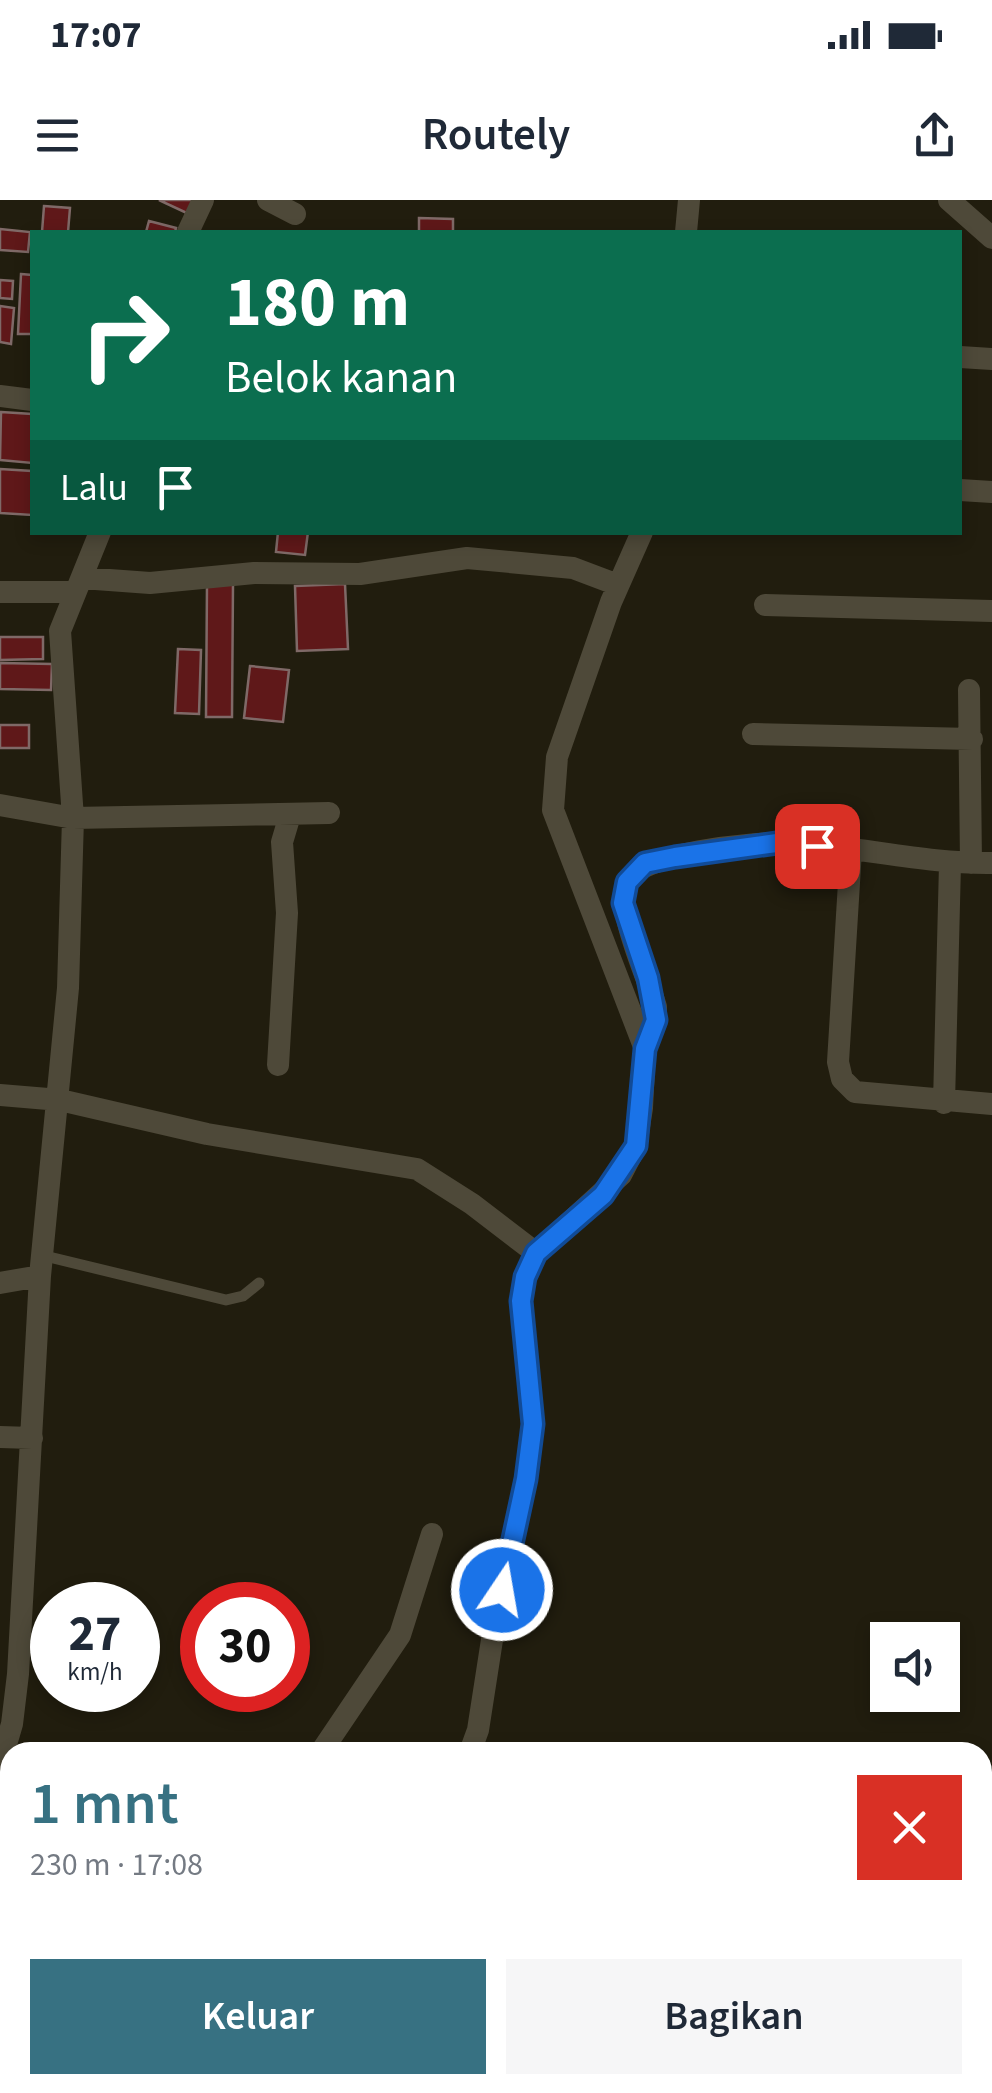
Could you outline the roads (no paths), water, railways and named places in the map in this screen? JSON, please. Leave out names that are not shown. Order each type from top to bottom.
[{"type":"street","points":[[189,230],[203,200]]},
{"type":"street","points":[[268,200],[295,214]]},
{"type":"street","points":[[686,230],[689,200]]},
{"type":"street","points":[[949,200],[992,238]]},
{"type":"street","points":[[962,358],[992,360]]},
{"type":"street","points":[[0,396],[30,400]]},
{"type":"street","points":[[962,490],[992,492]]},
{"type":"street","points":[[7,1742],[18,1674],[43,1266],[60,1100],[73,818],[60,631],[99,535]]},
{"type":"street","points":[[640,535],[611,583],[557,757],[553,810],[645,1049]]},
{"type":"street","points":[[0,592],[254,572],[360,574],[468,558],[573,568],[611,583]]},
{"type":"street","points":[[765,606],[992,610]]},
{"type":"street","points":[[944,1102],[971,863],[969,690]]},
{"type":"street","points":[[753,734],[972,739]]},
{"type":"street","points":[[0,806],[73,818],[329,813]]},
{"type":"street","points":[[278,1065],[287,913],[282,842],[290,815]]},
{"type":"street","points":[[474,1742],[526,1479],[533,1424],[521,1301],[527,1246],[603,1195],[636,1146],[645,1049],[656,1020],[656,1007],[623,903],[634,870],[645,863],[691,854],[784,842],[971,863]]},
{"type":"street","points":[[851,850],[838,1062],[842,1079],[855,1092],[992,1104]]},
{"type":"street","points":[[0,1094],[60,1100],[206,1134],[417,1170],[472,1204],[527,1246]]},
{"type":"street","points":[[0,1283],[43,1266]]},
{"type":"street","points":[[0,1437],[32,1438]]},
{"type":"street","points":[[328,1742],[400,1635],[432,1534]]},
{"type":"lane","points":[[43,1266],[226,1300],[243,1296],[259,1283]]}]
